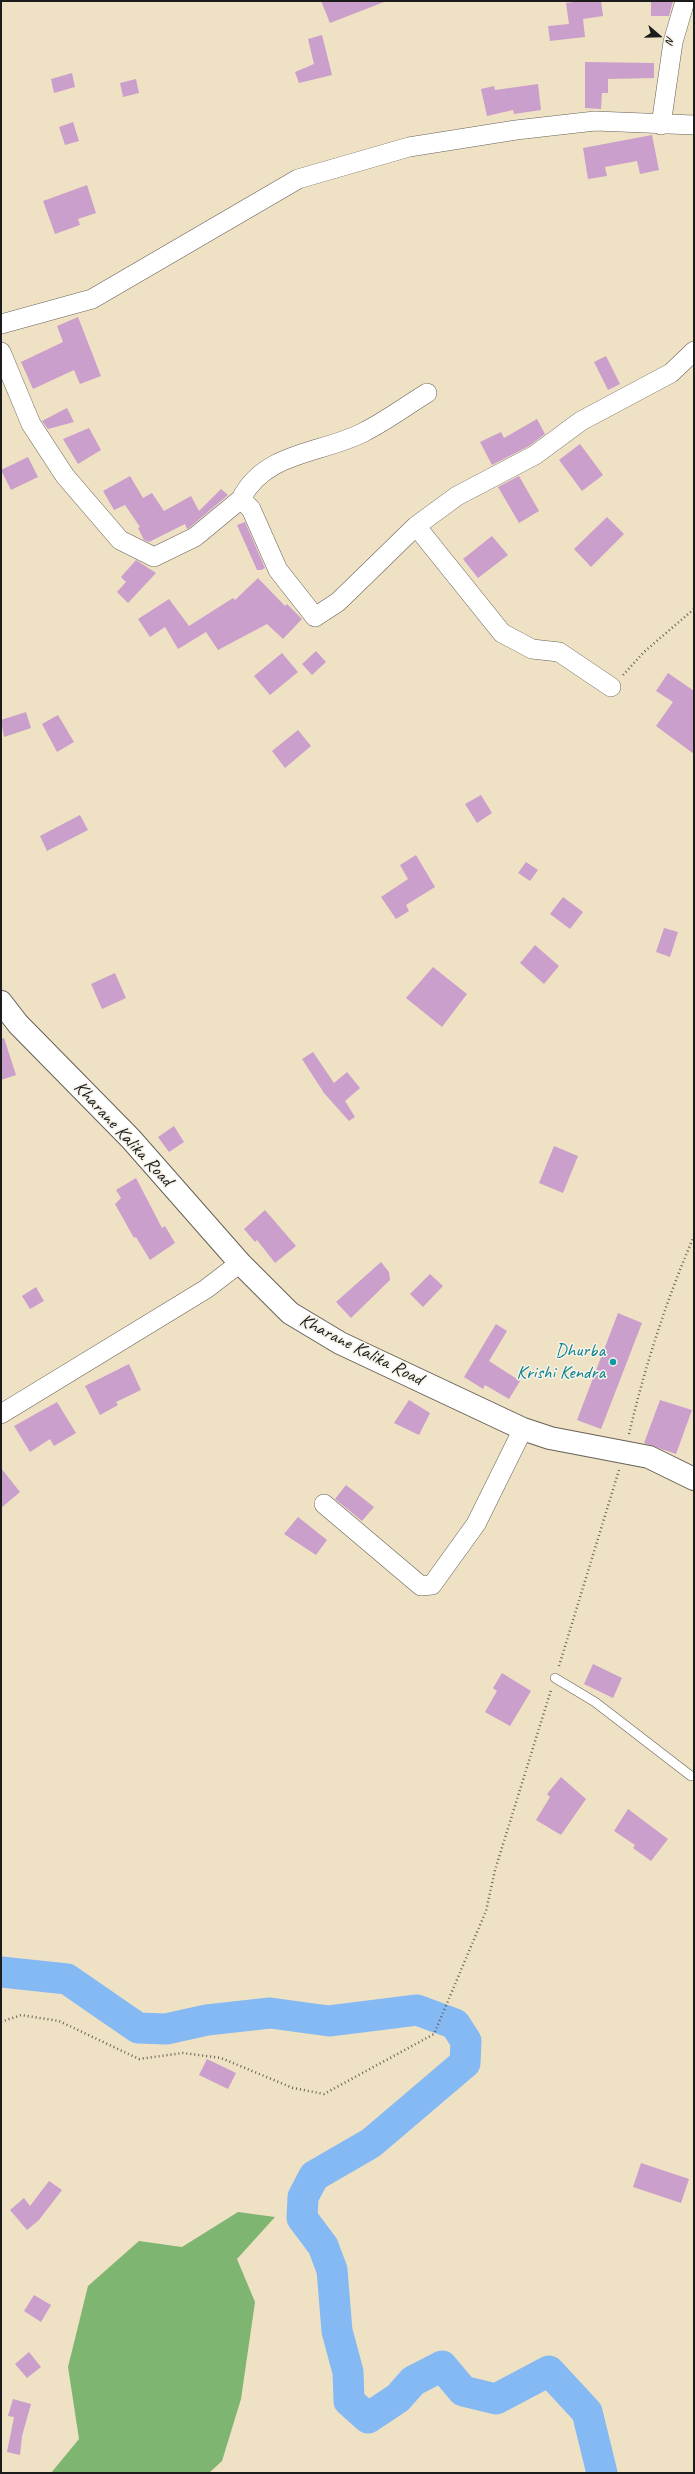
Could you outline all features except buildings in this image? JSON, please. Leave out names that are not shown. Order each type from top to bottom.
[{"type":"street","points":[[661,125],[673,42],[686,1]]},
{"type":"street","points":[[1,324],[92,299],[298,179],[409,146],[516,130],[595,121],[661,125],[694,125]]},
{"type":"street","points":[[241,499],[251,509],[278,570],[315,617],[338,602],[416,526],[457,496],[535,455],[581,421],[671,373],[694,351]]},
{"type":"street","points":[[1,352],[31,424],[65,476],[120,540],[154,557],[195,537],[241,499],[249,484],[271,466],[364,432],[427,393]]},
{"type":"street","points":[[416,526],[502,633],[532,649],[559,652],[612,688]]},
{"type":"street","name":"Kharane Kalika Road","points":[[1,1002],[18,1024],[131,1139],[240,1263],[290,1313],[313,1329],[523,1429],[550,1438],[625,1451],[649,1457],[694,1479]]},
{"type":"street","points":[[1,1414],[206,1289],[240,1263]]},
{"type":"street","points":[[324,1504],[421,1586],[432,1585],[476,1524],[523,1429]]},
{"type":"lane","points":[[555,1678],[595,1702],[691,1776]]},
{"type":"path","points":[[612,688],[644,652],[694,609]]},
{"type":"path","points":[[1,2022],[21,2015],[59,2021],[139,2059],[183,2053],[221,2058],[293,2088],[324,2094],[434,2034],[486,1911],[495,1870],[625,1451],[643,1375],[671,1288],[694,1236]]},
{"type":"green space","points":[[238,2212],[275,2217],[237,2259],[255,2302],[241,2399],[222,2461],[209,2473],[51,2473],[79,2439],[68,2367],[88,2286],[139,2241],[182,2247]]},
{"type":"waterway","points":[[1,1972],[67,1979],[138,2028],[166,2029],[207,2020],[270,2013],[329,2021],[417,2010],[455,2024],[466,2041],[465,2063],[371,2143],[314,2176],[303,2197],[302,2218],[323,2246],[332,2270],[337,2331],[348,2372],[349,2401],[368,2418],[398,2398],[413,2381],[442,2366],[463,2391],[496,2399],[549,2371],[587,2412],[602,2473]]},
{"type":"place","name":"Dhurba Krishi Kendra","points":[[613,1362]]}]
